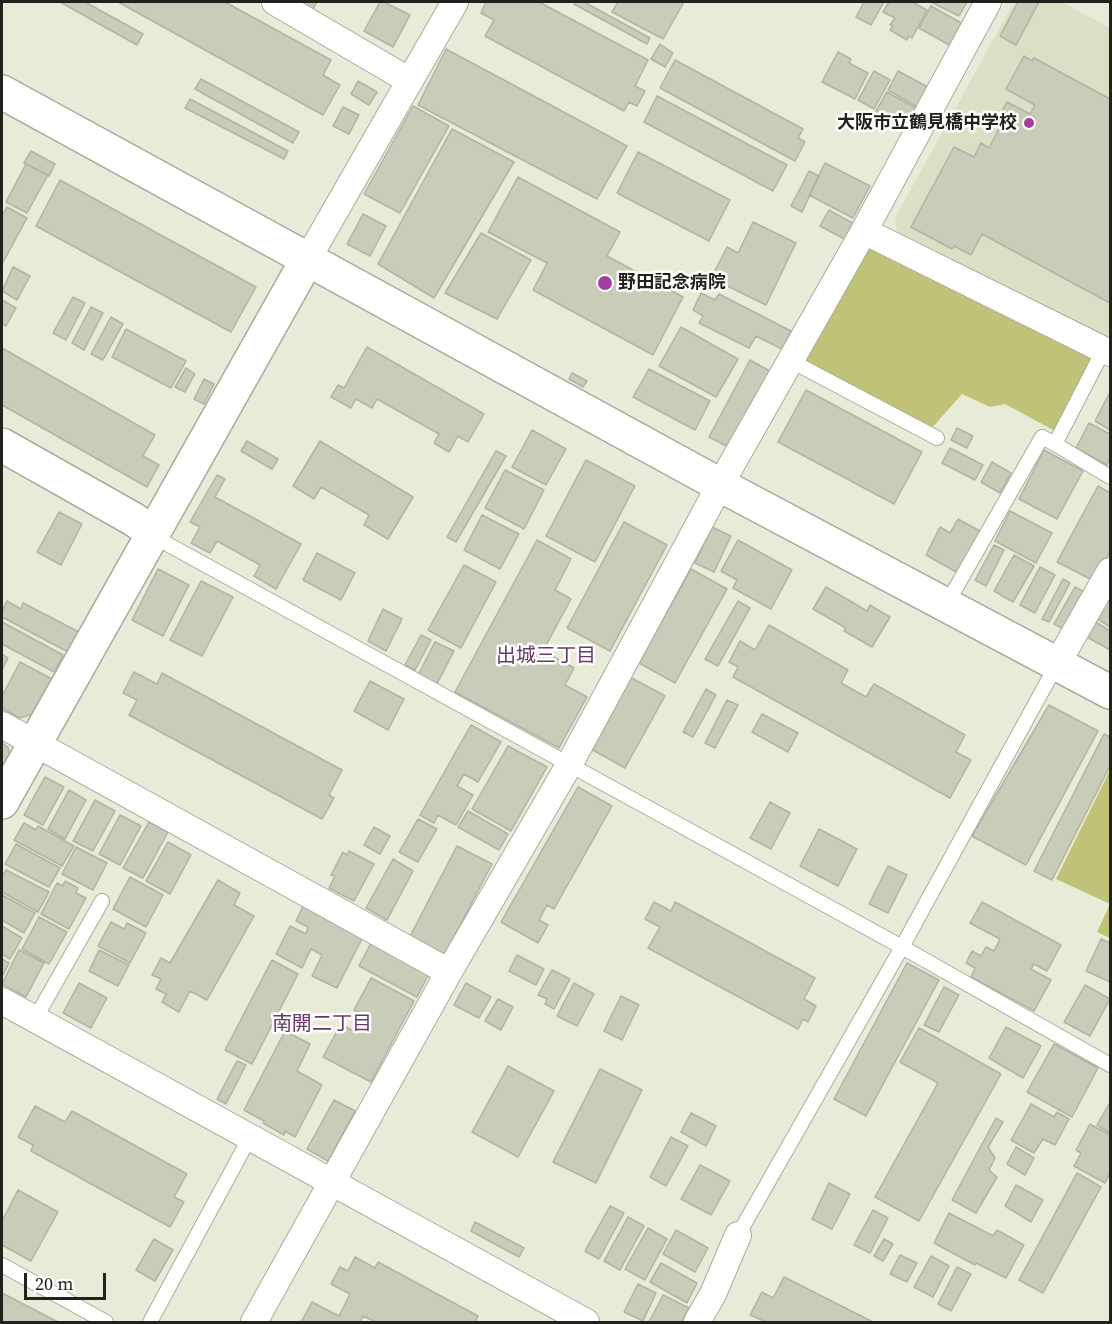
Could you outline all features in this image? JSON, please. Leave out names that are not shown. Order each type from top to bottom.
[{"type":"street","points":[[275,2],[410,81]]},
{"type":"street","points":[[2,802],[152,532],[455,2]]},
{"type":"street","points":[[254,1323],[449,972],[569,765],[720,485],[864,231],[988,2]]},
{"type":"street","points":[[2,92],[720,485],[1110,692]]},
{"type":"street","points":[[864,231],[1107,351]]},
{"type":"street","points":[[2,445],[152,532]]},
{"type":"street","points":[[1057,664],[1110,571]]},
{"type":"street","points":[[2,725],[449,972]]},
{"type":"street","points":[[2,1001],[586,1323]]},
{"type":"street","points":[[697,1323],[713,1294],[738,1235]]},
{"type":"lane","points":[[1055,444],[1107,351]]},
{"type":"lane","points":[[791,361],[937,438]]},
{"type":"lane","points":[[946,605],[1042,437],[1110,477]]},
{"type":"lane","points":[[152,532],[169,545],[902,947],[1110,1065]]},
{"type":"lane","points":[[738,1235],[902,947],[1057,664]]},
{"type":"lane","points":[[35,1019],[102,901]]},
{"type":"lane","points":[[150,1323],[250,1137]]},
{"type":"lane","points":[[2,1264],[106,1323]]},
{"type":"shaded area","name":"大阪市立鶴見橋中学校","points":[[1014,2],[1062,2],[1110,28],[1110,341],[897,232],[895,218]]},
{"type":"green space","points":[[876,243],[1094,356],[1055,431],[1005,404],[990,407],[962,394],[931,429],[802,361],[865,248]]},
{"type":"green space","points":[[1110,770],[1110,904],[1056,879]]},
{"type":"green space","points":[[1110,904],[1110,938],[1097,932]]},
{"type":"building","points":[[60,2],[85,2],[143,34],[137,45]]},
{"type":"building","points":[[118,2],[225,2],[331,60],[323,75],[340,85],[323,115]]},
{"type":"building","points":[[298,2],[317,2],[313,9]]},
{"type":"building","points":[[380,2],[410,15],[393,47],[364,31]]},
{"type":"building","points":[[486,2],[539,2],[648,60],[635,86],[645,91],[637,106],[629,102],[624,111],[485,36],[494,20],[481,13]]},
{"type":"building","points":[[584,2],[650,38],[647,44],[574,4]]},
{"type":"building","points":[[618,2],[684,2],[663,39],[612,12]]},
{"type":"building","points":[[864,2],[884,2],[871,25],[856,17]]},
{"type":"building","points":[[889,2],[915,2],[927,10],[912,38],[909,36],[907,40],[890,30],[893,26],[890,25],[895,18],[883,12]]},
{"type":"building","points":[[931,2],[967,2],[959,16]]},
{"type":"building","points":[[1018,2],[1039,2],[1016,45],[1000,36]]},
{"type":"building","points":[[931,6],[963,24],[951,46],[919,28]]},
{"type":"building","points":[[660,44],[673,53],[665,67],[651,59]]},
{"type":"building","points":[[446,49],[627,146],[597,199],[418,105]]},
{"type":"building","points":[[838,52],[851,59],[849,63],[868,73],[855,99],[822,82]]},
{"type":"building","points":[[1024,56],[1032,61],[1034,58],[1110,99],[1110,303],[982,234],[971,255],[954,246],[952,249],[911,227],[954,147],[974,157],[981,143],[989,148],[1003,121],[998,118],[1007,102],[1030,114],[1035,105],[1006,89]]},
{"type":"building","points":[[675,60],[803,129],[798,138],[805,142],[795,161],[660,88]]},
{"type":"building","points":[[874,71],[890,80],[874,109],[858,100]]},
{"type":"building","points":[[898,71],[928,87],[921,109],[888,90]]},
{"type":"building","points":[[201,79],[299,132],[293,143],[195,89]]},
{"type":"building","points":[[358,81],[377,92],[369,105],[351,94]]},
{"type":"building","points":[[887,92],[921,111],[911,130],[876,111]]},
{"type":"building","points":[[657,96],[787,165],[773,191],[644,122]]},
{"type":"building","points":[[190,99],[288,151],[284,159],[185,108]]},
{"type":"building","points":[[413,106],[449,126],[400,213],[364,194]]},
{"type":"building","points":[[343,107],[359,115],[349,134],[333,126]]},
{"type":"building","points":[[452,129],[514,162],[434,298],[378,264]]},
{"type":"building","points":[[31,151],[55,164],[49,176],[24,163]]},
{"type":"building","points":[[638,152],[730,200],[709,241],[617,193]]},
{"type":"building","points":[[825,163],[870,186],[853,218],[809,195]]},
{"type":"building","points":[[26,164],[48,175],[27,213],[6,202]]},
{"type":"building","points":[[809,171],[819,176],[802,212],[791,206]]},
{"type":"building","points":[[518,177],[620,232],[607,256],[683,297],[653,355],[533,290],[547,263],[488,232]]},
{"type":"building","points":[[60,180],[256,287],[231,332],[36,226]]},
{"type":"building","points":[[7,207],[27,218],[2,264],[2,216]]},
{"type":"building","points":[[829,210],[856,225],[848,241],[820,226]]},
{"type":"building","points":[[363,214],[386,226],[370,256],[347,244]]},
{"type":"building","points":[[753,222],[796,243],[766,305],[711,278],[727,247],[738,253]]},
{"type":"building","points":[[481,233],[531,260],[497,319],[445,293]]},
{"type":"building","points":[[13,267],[30,276],[17,300],[2,291]]},
{"type":"building","points":[[701,293],[715,300],[719,294],[791,331],[782,349],[756,336],[749,348],[699,323],[703,316],[693,310]]},
{"type":"building","points":[[73,297],[85,303],[66,340],[53,333]]},
{"type":"building","points":[[2,300],[16,308],[6,326],[2,324]]},
{"type":"building","points":[[91,307],[103,313],[84,350],[72,343]]},
{"type":"building","points":[[111,317],[123,324],[103,360],[91,354]]},
{"type":"building","points":[[681,327],[738,359],[716,397],[659,366]]},
{"type":"building","points":[[126,329],[186,361],[171,388],[112,357]]},
{"type":"building","points":[[367,347],[484,414],[468,442],[458,436],[449,452],[434,443],[439,434],[377,399],[372,408],[356,399],[351,408],[331,397],[338,385],[344,388]]},
{"type":"building","points":[[2,348],[155,435],[143,456],[159,465],[147,487],[2,405]]},
{"type":"building","points":[[750,360],[775,374],[734,450],[709,437]]},
{"type":"building","points":[[186,368],[195,374],[185,392],[175,387]]},
{"type":"building","points":[[649,369],[710,401],[695,430],[633,397]]},
{"type":"building","points":[[572,373],[587,381],[583,387],[569,379]]},
{"type":"building","points":[[204,379],[214,384],[204,404],[194,399]]},
{"type":"building","points":[[806,390],[922,452],[894,504],[778,442]]},
{"type":"building","points":[[1110,392],[1110,430],[1095,421]]},
{"type":"building","points":[[1089,423],[1110,434],[1110,458],[1107,465],[1076,448]]},
{"type":"building","points":[[957,428],[973,436],[967,448],[951,440]]},
{"type":"building","points":[[532,430],[566,449],[546,485],[512,467]]},
{"type":"building","points":[[247,441],[278,459],[272,469],[241,451]]},
{"type":"building","points":[[320,441],[413,497],[388,539],[364,525],[369,515],[321,487],[314,499],[293,486]]},
{"type":"building","points":[[950,448],[983,465],[975,480],[942,463]]},
{"type":"building","points":[[1044,450],[1083,471],[1057,519],[1019,499]]},
{"type":"building","points":[[496,451],[506,456],[456,542],[447,537]]},
{"type":"building","points":[[586,460],[635,486],[595,562],[546,536]]},
{"type":"building","points":[[992,462],[1011,473],[1000,493],[981,482]]},
{"type":"building","points":[[505,470],[544,490],[524,529],[485,508]]},
{"type":"building","points":[[217,475],[225,479],[215,497],[301,544],[276,589],[254,576],[260,565],[217,541],[210,553],[191,543],[200,527],[190,522]]},
{"type":"building","points":[[1098,486],[1110,493],[1110,551],[1094,581],[1057,562]]},
{"type":"building","points":[[1010,511],[1052,533],[1036,563],[995,541]]},
{"type":"building","points":[[59,512],[82,524],[61,565],[37,552]]},
{"type":"building","points":[[482,515],[519,534],[500,569],[464,550]]},
{"type":"building","points":[[958,519],[980,531],[958,573],[926,555],[940,527],[950,533]]},
{"type":"building","points":[[624,522],[667,545],[610,651],[567,628]]},
{"type":"building","points":[[712,527],[731,536],[714,572],[695,563]]},
{"type":"building","points":[[537,540],[571,559],[555,590],[571,599],[543,651],[574,668],[565,685],[587,697],[559,748],[455,692]]},
{"type":"building","points":[[738,540],[792,570],[771,609],[733,588],[737,580],[721,571]]},
{"type":"building","points":[[994,545],[1004,550],[986,586],[975,580]]},
{"type":"building","points":[[317,553],[355,573],[341,600],[303,580]]},
{"type":"building","points":[[1014,555],[1034,566],[1013,602],[994,591]]},
{"type":"building","points":[[464,565],[496,582],[461,648],[428,630]]},
{"type":"building","points":[[1040,567],[1055,575],[1035,613],[1020,605]]},
{"type":"building","points":[[158,569],[189,585],[163,636],[132,620]]},
{"type":"building","points":[[691,569],[727,589],[675,683],[639,663]]},
{"type":"building","points":[[1063,579],[1070,583],[1049,622],[1042,619]]},
{"type":"building","points":[[201,581],[233,597],[202,656],[170,640]]},
{"type":"building","points":[[826,587],[867,611],[870,605],[890,617],[872,647],[844,631],[846,628],[813,609]]},
{"type":"building","points":[[1075,587],[1086,593],[1065,630],[1054,624]]},
{"type":"building","points":[[1110,593],[1110,627],[1096,618]]},
{"type":"building","points":[[7,601],[21,609],[23,603],[79,632],[68,652],[2,617]]},
{"type":"building","points":[[738,601],[750,608],[718,666],[705,659]]},
{"type":"building","points":[[383,609],[402,619],[386,651],[368,641]]},
{"type":"building","points":[[2,622],[63,655],[54,672],[2,644]]},
{"type":"building","points":[[1096,622],[1110,631],[1110,650],[1087,637]]},
{"type":"building","points":[[769,625],[848,670],[841,683],[866,697],[874,684],[965,735],[956,752],[971,760],[950,798],[733,677],[738,667],[729,662],[740,641],[755,650]]},
{"type":"building","points":[[421,635],[431,640],[415,670],[405,665]]},
{"type":"building","points":[[435,642],[454,651],[437,684],[418,675]]},
{"type":"building","points":[[2,654],[8,658],[2,670]]},
{"type":"building","points":[[20,662],[52,679],[34,714],[19,718],[2,708],[2,696]]},
{"type":"building","points":[[134,672],[157,684],[162,673],[342,770],[329,795],[334,798],[322,819],[129,715],[137,700],[123,693]]},
{"type":"building","points":[[630,677],[665,696],[625,768],[591,749]]},
{"type":"building","points":[[370,681],[404,699],[388,730],[354,711]]},
{"type":"building","points":[[706,689],[716,695],[693,737],[683,732]]},
{"type":"building","points":[[727,700],[738,705],[715,748],[705,743]]},
{"type":"building","points":[[1049,705],[1098,731],[1026,865],[972,836]]},
{"type":"building","points":[[762,714],[798,733],[788,752],[752,732]]},
{"type":"building","points":[[471,725],[501,742],[478,782],[464,774],[457,786],[473,795],[456,825],[438,815],[434,823],[420,815]]},
{"type":"building","points":[[1104,734],[1110,737],[1110,766],[1052,880],[1034,871]]},
{"type":"building","points":[[2,743],[8,747],[10,759],[2,774]]},
{"type":"building","points":[[508,746],[547,767],[511,831],[472,809]]},
{"type":"building","points":[[45,777],[64,787],[43,825],[24,815]]},
{"type":"building","points":[[578,787],[612,806],[554,909],[547,905],[539,920],[548,925],[538,943],[501,922]]},
{"type":"building","points":[[69,790],[86,800],[65,839],[48,829]]},
{"type":"building","points":[[95,800],[115,811],[93,851],[73,841]]},
{"type":"building","points":[[770,802],[790,813],[771,849],[750,838]]},
{"type":"building","points":[[468,811],[508,834],[499,850],[458,827]]},
{"type":"building","points":[[120,815],[141,826],[120,865],[99,854]]},
{"type":"building","points":[[418,819],[437,829],[418,862],[399,852]]},
{"type":"building","points":[[149,822],[168,832],[143,878],[123,868]]},
{"type":"building","points":[[24,823],[36,830],[38,826],[74,846],[62,866],[14,840]]},
{"type":"building","points":[[374,827],[390,836],[380,854],[364,845]]},
{"type":"building","points":[[819,829],[857,849],[838,886],[800,866]]},
{"type":"building","points":[[168,842],[191,855],[170,894],[146,881]]},
{"type":"building","points":[[16,844],[60,868],[49,887],[5,864]]},
{"type":"building","points":[[457,846],[492,864],[444,956],[409,938]]},
{"type":"building","points":[[76,847],[107,863],[93,890],[62,874]]},
{"type":"building","points":[[349,851],[374,864],[354,901],[329,888],[335,876],[331,875],[343,852],[347,855]]},
{"type":"building","points":[[393,859],[413,871],[387,920],[366,908]]},
{"type":"building","points":[[888,866],[907,875],[888,913],[869,904]]},
{"type":"building","points":[[6,870],[49,892],[38,912],[2,892],[2,877]]},
{"type":"building","points":[[130,877],[163,895],[146,927],[113,909]]},
{"type":"building","points":[[218,880],[240,893],[234,905],[254,916],[207,1000],[190,991],[179,1012],[162,1002],[166,994],[156,989],[161,979],[152,975],[161,958],[170,963]]},
{"type":"building","points":[[65,881],[78,888],[76,893],[86,898],[69,929],[41,914],[57,883],[63,886]]},
{"type":"building","points":[[2,895],[35,913],[24,933],[2,920]]},
{"type":"building","points":[[306,900],[366,931],[337,988],[312,976],[322,955],[311,949],[302,968],[276,954],[290,926],[306,934],[308,927],[296,921]]},
{"type":"building","points":[[654,902],[671,911],[675,902],[815,978],[804,999],[816,1006],[808,1022],[803,1019],[798,1029],[648,948],[660,927],[645,919]]},
{"type":"building","points":[[982,902],[1061,945],[1047,971],[1034,964],[1031,969],[1051,980],[1034,1011],[971,977],[975,968],[966,963],[972,951],[981,956],[986,947],[994,951],[1000,939],[970,923]]},
{"type":"building","points":[[39,917],[67,932],[49,964],[22,949]]},
{"type":"building","points":[[111,922],[124,929],[127,923],[146,933],[130,963],[98,946]]},
{"type":"building","points":[[2,926],[22,938],[10,959],[2,954]]},
{"type":"building","points":[[373,939],[431,970],[417,997],[359,966]]},
{"type":"building","points":[[1101,939],[1110,943],[1110,982],[1086,971]]},
{"type":"building","points":[[19,950],[44,963],[26,997],[2,984]]},
{"type":"building","points":[[99,950],[129,965],[118,986],[89,971]]},
{"type":"building","points":[[517,955],[544,969],[536,985],[509,971]]},
{"type":"building","points":[[2,959],[9,963],[2,977]]},
{"type":"building","points":[[272,960],[298,974],[252,1064],[225,1050]]},
{"type":"building","points":[[907,963],[939,980],[866,1116],[834,1099]]},
{"type":"building","points":[[552,970],[570,979],[554,1009],[545,1004],[547,999],[538,995]]},
{"type":"building","points":[[371,978],[414,1001],[371,1082],[323,1057],[341,1024],[353,1031],[362,1014],[354,1010]]},
{"type":"building","points":[[79,983],[107,998],[91,1028],[63,1013]]},
{"type":"building","points":[[466,983],[491,997],[479,1018],[454,1005]]},
{"type":"building","points":[[574,983],[594,994],[577,1026],[557,1016]]},
{"type":"building","points":[[1085,985],[1110,999],[1090,1036],[1064,1022]]},
{"type":"building","points":[[944,987],[959,995],[939,1032],[924,1025]]},
{"type":"building","points":[[621,996],[639,1005],[622,1040],[604,1031]]},
{"type":"building","points":[[498,999],[513,1007],[501,1030],[485,1021]]},
{"type":"building","points":[[1006,1027],[1041,1046],[1023,1078],[989,1058]]},
{"type":"building","points":[[919,1028],[1001,1074],[919,1221],[875,1197],[938,1083],[900,1062]]},
{"type":"building","points":[[285,1031],[310,1044],[297,1071],[322,1085],[295,1137],[285,1131],[284,1135],[244,1110]]},
{"type":"building","points":[[1054,1044],[1098,1068],[1072,1117],[1027,1092]]},
{"type":"building","points":[[237,1061],[246,1065],[226,1104],[217,1099]]},
{"type":"building","points":[[508,1066],[554,1091],[518,1157],[472,1132]]},
{"type":"building","points":[[600,1069],[642,1090],[596,1183],[553,1162]]},
{"type":"building","points":[[334,1100],[355,1111],[328,1161],[307,1149]]},
{"type":"building","points":[[1031,1104],[1054,1117],[1057,1112],[1069,1119],[1055,1145],[1043,1139],[1034,1153],[1011,1140]]},
{"type":"building","points":[[1110,1105],[1110,1133],[1097,1125]]},
{"type":"building","points":[[35,1106],[65,1122],[72,1111],[187,1174],[174,1197],[184,1202],[170,1227],[31,1151],[33,1145],[18,1137]]},
{"type":"building","points":[[691,1113],[716,1126],[706,1146],[681,1132]]},
{"type":"building","points":[[996,1118],[1003,1122],[988,1147],[995,1158],[989,1170],[997,1177],[976,1213],[952,1200]]},
{"type":"building","points":[[1090,1124],[1110,1135],[1110,1173],[1105,1183],[1074,1166],[1081,1153],[1076,1150]]},
{"type":"building","points":[[671,1137],[688,1146],[666,1186],[650,1177]]},
{"type":"building","points":[[1016,1147],[1034,1158],[1025,1175],[1007,1164]]},
{"type":"building","points":[[700,1165],[730,1181],[711,1215],[681,1199]]},
{"type":"building","points":[[1077,1173],[1101,1187],[1043,1293],[1019,1280]]},
{"type":"building","points":[[829,1183],[850,1194],[832,1229],[812,1219]]},
{"type":"building","points":[[1016,1185],[1043,1200],[1031,1222],[1005,1206]]},
{"type":"building","points":[[18,1190],[58,1212],[31,1261],[2,1245],[2,1221]]},
{"type":"building","points":[[610,1206],[624,1213],[599,1259],[585,1251]]},
{"type":"building","points":[[873,1210],[888,1218],[870,1253],[854,1245]]},
{"type":"building","points":[[949,1213],[993,1236],[997,1230],[1024,1245],[1006,1278],[976,1263],[975,1265],[934,1243]]},
{"type":"building","points":[[628,1217],[644,1226],[620,1270],[604,1261]]},
{"type":"building","points":[[475,1222],[524,1248],[519,1257],[471,1231]]},
{"type":"building","points":[[648,1228],[667,1239],[645,1280],[625,1269]]},
{"type":"building","points":[[676,1230],[708,1248],[695,1272],[663,1254]]},
{"type":"building","points":[[154,1239],[173,1250],[155,1281],[136,1270]]},
{"type":"building","points":[[884,1239],[893,1244],[883,1261],[874,1256]]},
{"type":"building","points":[[900,1255],[917,1263],[907,1282],[890,1274]]},
{"type":"building","points":[[931,1256],[949,1266],[933,1297],[914,1287]]},
{"type":"building","points":[[355,1257],[375,1268],[378,1262],[478,1316],[475,1322],[376,1322],[363,1316],[360,1322],[301,1322],[312,1302],[339,1316],[350,1294],[331,1284],[340,1267],[348,1271]]},
{"type":"building","points":[[661,1263],[697,1283],[687,1303],[650,1282]]},
{"type":"building","points":[[957,1267],[971,1274],[951,1311],[938,1304]]},
{"type":"building","points":[[784,1277],[873,1322],[766,1322],[750,1315],[762,1292],[773,1298]]},
{"type":"building","points":[[638,1284],[656,1293],[643,1321],[624,1312]]},
{"type":"building","points":[[2,1293],[58,1322],[2,1322]]},
{"type":"building","points":[[663,1295],[689,1308],[681,1322],[649,1322]]},
{"type":"place","name":"大阪市立鶴見橋中学校","points":[[1029,123]]},
{"type":"place","name":"野田記念病院","points":[[605,283]]},
{"type":"district","name":"出城三丁目","points":[[546,657]]},
{"type":"district","name":"南開二丁目","points":[[322,1025]]}]
